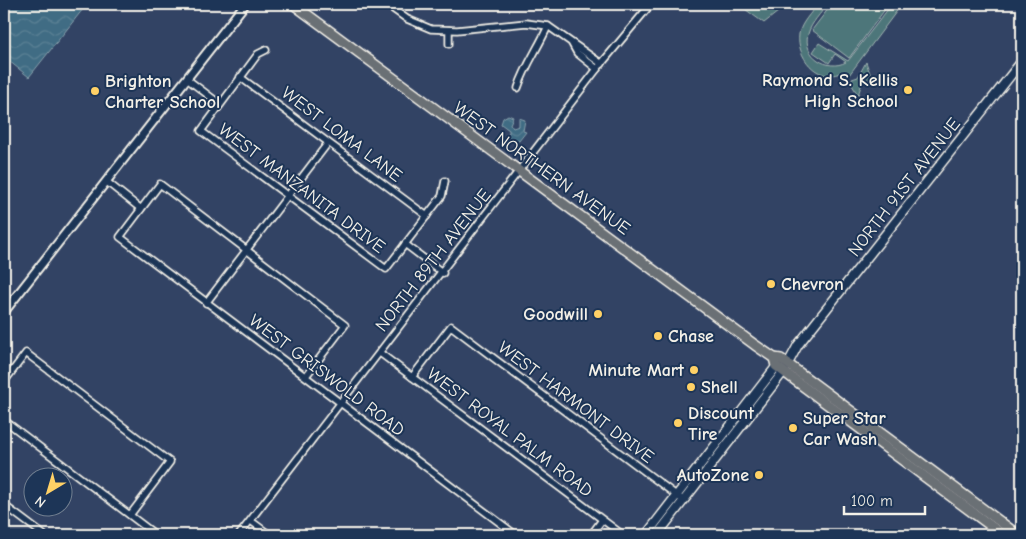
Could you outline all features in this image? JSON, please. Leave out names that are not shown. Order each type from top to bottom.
[{"type":"main road","name":"WEST NORTHERN AVENUE","points":[[293,4],[782,362],[1003,535]]},
{"type":"main road","name":"NORTH 91ST AVENUE","points":[[657,535],[680,498],[731,426],[1022,61]]},
{"type":"main road","name":"NORTH 91ST AVENUE","points":[[646,535],[707,470],[782,362]]},
{"type":"main road","points":[[707,470],[715,454],[730,434],[731,426]]},
{"type":"main road","name":"WEST NORTHERN AVENUE","points":[[916,465],[1018,535]]},
{"type":"main road","points":[[1000,522],[1022,532]]},
{"type":"street","points":[[4,312],[245,4]]},
{"type":"street","points":[[386,4],[420,26],[449,30],[526,23],[548,26],[572,44],[580,46],[602,64]]},
{"type":"street","name":"NORTH 89TH AVENUE","points":[[239,535],[443,273],[597,69],[651,4]]},
{"type":"street","points":[[518,88],[522,75],[538,50],[548,26]]},
{"type":"street","points":[[449,30],[449,44]]},
{"type":"street","points":[[572,44],[577,53],[597,69]]},
{"type":"street","points":[[220,104],[258,54],[266,50]]},
{"type":"street","name":"WEST LOMA LANE","points":[[240,77],[427,216]]},
{"type":"street","name":"WEST MANZANITA DRIVE","points":[[186,79],[220,104],[201,131],[386,269],[405,244],[443,273]]},
{"type":"street","points":[[206,303],[328,143]]},
{"type":"street","points":[[405,244],[442,196],[445,181]]},
{"type":"street","points":[[106,182],[141,209],[160,184],[345,325],[306,376]]},
{"type":"street","name":"WEST GRISWOLD ROAD","points":[[141,209],[120,237],[516,535]]},
{"type":"street","name":"WEST HARMONT DRIVE","points":[[412,377],[451,326],[680,498]]},
{"type":"street","points":[[4,382],[26,353],[170,462],[130,516]]},
{"type":"street","name":"WEST ROYAL PALM ROAD","points":[[380,353],[623,535]]},
{"type":"street","points":[[4,420],[156,535]]},
{"type":"street","points":[[4,505],[44,535]]},
{"type":"street","points":[[591,535],[602,520]]},
{"type":"street","points":[[250,521],[270,535]]},
{"type":"green space","points":[[738,4],[788,4],[764,23]]},
{"type":"green space","points":[[818,4],[828,4],[811,26],[807,42],[809,49],[818,60],[832,65],[839,65],[846,62],[835,54],[829,63],[813,52],[819,43],[848,61],[892,4],[902,4],[846,79],[840,73],[832,75],[816,71],[810,66],[801,51],[799,42],[800,30]]},
{"type":"green space","points":[[832,4],[889,4],[849,58],[812,30]]},
{"type":"green space","points":[[866,62],[872,79],[863,80],[858,95],[849,80],[858,77]]},
{"type":"water","points":[[4,4],[87,4],[29,77],[4,57]]},
{"type":"water","points":[[508,115],[513,117],[510,124],[513,128],[519,126],[519,118],[525,120],[523,131],[526,132],[519,141],[508,138],[506,134],[509,133],[509,130],[501,124],[503,118]]},
{"type":"place","name":"Raymond S. Kellis High School","points":[[908,90]]},
{"type":"place","name":"Brighton Charter School","points":[[95,91]]},
{"type":"place","name":"Chevron","points":[[771,284]]},
{"type":"place","name":"Goodwill","points":[[598,314]]},
{"type":"place","name":"Chase","points":[[658,336]]},
{"type":"place","name":"Minute Mart","points":[[694,370]]},
{"type":"place","name":"Shell","points":[[691,387]]},
{"type":"place","name":"Discount Tire","points":[[678,423]]},
{"type":"place","name":"Super Star Car Wash","points":[[793,428]]},
{"type":"place","name":"AutoZone","points":[[759,475]]}]
